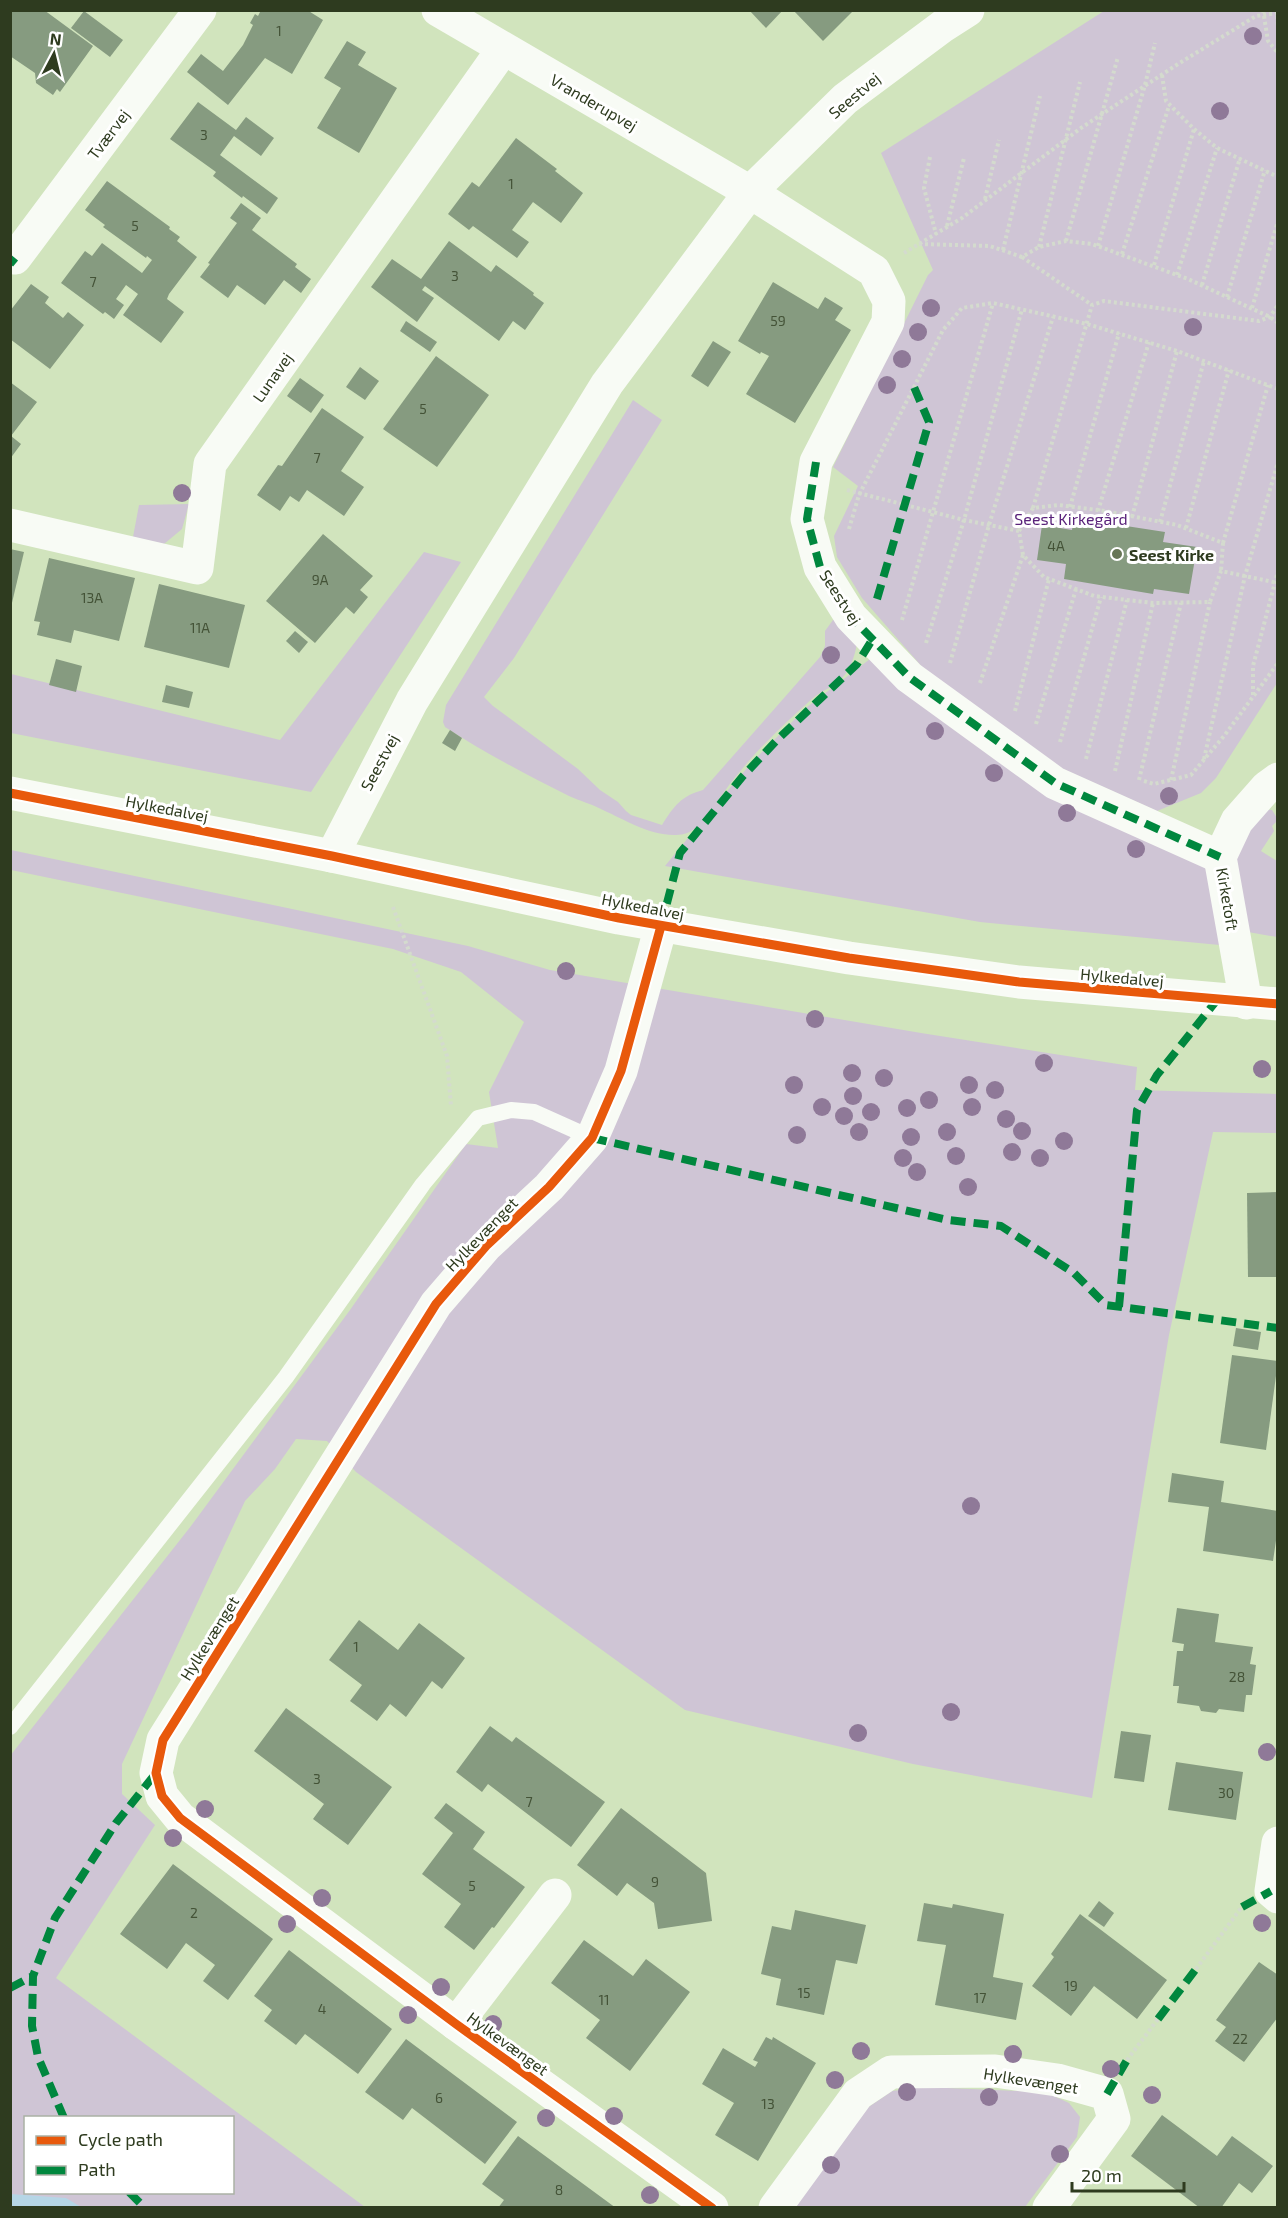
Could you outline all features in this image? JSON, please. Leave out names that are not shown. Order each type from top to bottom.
[{"type":"street","name":"Tværvej","points":[[15,258],[200,10]]},
{"type":"street","name":"Seestvej","points":[[332,856],[412,701],[607,384],[750,192],[845,99],[968,10]]},
{"type":"street","name":"Vranderupvej","points":[[455,15],[503,49],[750,192]]},
{"type":"street","name":"Lunavej","points":[[10,525],[197,568],[210,464],[503,49]]},
{"type":"street","points":[[750,192],[874,271]]},
{"type":"street","name":"Seestvej","points":[[874,271],[889,301],[888,322],[816,462],[812,479],[807,519],[820,567],[851,617],[909,677],[1055,783],[1220,857]]},
{"type":"street","name":"Kirketoft","points":[[1262,1003],[1220,857],[1237,821],[1278,779]]},
{"type":"street","name":"Hylkedalvej","points":[[10,793],[332,856],[661,926],[849,958],[1019,982],[1262,1003]]},
{"type":"street","name":"Hylkevænget","points":[[661,926],[621,1071],[592,1138],[549,1187],[486,1246],[436,1304],[163,1740],[156,1773],[162,1796],[180,1818],[456,2024],[712,2208]]},
{"type":"street","points":[[1278,1843],[1271,1891],[1278,1897]]},
{"type":"street","name":"Hylkevænget","points":[[456,2024],[555,1895]]},
{"type":"street","name":"Hylkevænget","points":[[775,2208],[858,2094],[891,2072],[995,2072],[1057,2080],[1107,2094],[1114,2119],[1049,2208]]},
{"type":"lane","points":[[10,1727],[285,1377],[423,1184],[478,1118],[511,1110],[534,1112],[592,1138]]},
{"type":"path","points":[[1263,13],[1268,41],[1278,53]]},
{"type":"path","points":[[874,271],[936,234],[1066,139],[1146,85],[1256,16],[1263,13],[1277,13],[1278,28]]},
{"type":"path","points":[[1098,246],[1146,85],[1155,43]]},
{"type":"path","points":[[1066,241],[1118,57]]},
{"type":"path","points":[[1162,75],[1166,101],[1194,129],[1217,148],[1278,177]]},
{"type":"path","points":[[1039,247],[1080,82]]},
{"type":"path","points":[[1003,250],[1040,96]]},
{"type":"path","points":[[1122,254],[1169,105]]},
{"type":"path","points":[[1154,265],[1194,129]]},
{"type":"path","points":[[985,200],[999,140]]},
{"type":"path","points":[[1177,274],[1217,148]]},
{"type":"path","points":[[930,157],[924,188],[936,234]]},
{"type":"path","points":[[946,226],[963,158]]},
{"type":"path","points":[[1202,285],[1240,158]]},
{"type":"path","points":[[1227,297],[1265,170]]},
{"type":"path","points":[[1251,308],[1278,221]]},
{"type":"path","points":[[1022,257],[1039,247],[1066,241],[1098,246],[1177,274],[1270,317],[1278,323]]},
{"type":"path","points":[[919,244],[990,246],[1003,250],[1022,257],[1092,305]]},
{"type":"path","points":[[1092,305],[1104,301],[1259,321],[1270,317],[1278,305]]},
{"type":"path","points":[[893,615],[901,624],[993,303]]},
{"type":"path","points":[[847,536],[859,495],[943,330],[962,308],[993,303],[1087,324],[1178,351],[1278,389]]},
{"type":"path","points":[[978,690],[1023,555],[1019,531],[1033,508],[1092,305]]},
{"type":"path","points":[[916,640],[925,647],[964,520],[1022,309]]},
{"type":"path","points":[[941,660],[949,666],[989,525],[1053,316]]},
{"type":"path","points":[[1070,507],[1119,333]]},
{"type":"path","points":[[1098,511],[1149,342]]},
{"type":"path","points":[[1132,517],[1178,351]]},
{"type":"path","points":[[1160,522],[1204,360]]},
{"type":"path","points":[[1186,528],[1229,370]]},
{"type":"path","points":[[1171,780],[1210,602],[1221,571],[1223,543],[1268,385]]},
{"type":"path","points":[[1204,760],[1245,576],[1278,462]]},
{"type":"path","points":[[859,495],[1019,531]]},
{"type":"path","points":[[1033,508],[1059,504],[1160,522],[1186,528],[1223,543]]},
{"type":"path","points":[[1023,555],[1044,577],[1101,597],[1153,603],[1210,602]]},
{"type":"path","points":[[1221,571],[1276,583]]},
{"type":"path","points":[[1253,696],[1253,666],[1278,571]]},
{"type":"path","points":[[1013,717],[1049,579]]},
{"type":"path","points":[[1033,734],[1076,589]]},
{"type":"path","points":[[1058,748],[1101,597]]},
{"type":"path","points":[[1076,758],[1085,763],[1127,600]]},
{"type":"path","points":[[1114,774],[1153,603]]},
{"type":"path","points":[[1139,780],[1181,603]]},
{"type":"path","points":[[1131,778],[1154,784],[1191,775],[1278,663]]},
{"type":"path","points":[[1106,772],[1122,776]]},
{"type":"path","points":[[379,866],[447,1056],[455,1145]]},
{"type":"path","points":[[1196,1969],[1242,1908]]},
{"type":"path","points":[[1127,2060],[1158,2019]]},
{"type":"green space","name":"Seest Kirkegård","points":[[1104,11],[1277,11],[1277,683],[1216,778],[1201,793],[1157,811],[1056,766],[923,668],[862,598],[837,557],[834,536],[858,486],[833,467],[928,275],[933,270],[881,153]]},
{"type":"green space","points":[[633,400],[662,420],[514,658],[484,697],[493,706],[578,769],[631,815],[662,825],[679,803],[689,795],[703,790],[820,657],[825,646],[825,631],[838,613],[858,638],[849,669],[840,680],[813,698],[773,735],[736,776],[715,805],[755,759],[807,707],[874,656],[1205,863],[1230,946],[980,922],[665,866],[697,827],[687,833],[667,835],[638,827],[538,780],[445,727],[443,722],[446,705]]},
{"type":"green space","points":[[189,504],[182,529],[164,544],[133,537],[139,505]]},
{"type":"green space","points":[[424,552],[461,562],[311,792],[11,733],[11,674],[280,740]]},
{"type":"green space","points":[[1260,809],[1272,810],[1277,818],[1272,826],[1274,831],[1261,851],[1277,861],[1277,937],[1248,932],[1234,875],[1238,842]]},
{"type":"green space","points":[[11,850],[468,946],[550,970],[1137,1067],[1135,1090],[1277,1094],[1277,1133],[1213,1132],[1169,1335],[1092,1798],[913,1764],[685,1710],[356,1472],[327,1441],[296,1439],[275,1469],[245,1501],[122,1764],[122,1794],[155,1825],[56,1978],[365,2207],[11,2207],[10,1756],[191,1526],[350,1310],[466,1144],[498,1148],[489,1092],[524,1022],[461,972],[393,949],[11,870]]},
{"type":"green space","points":[[924,2087],[1045,2092],[1069,2103],[1080,2117],[1077,2137],[1025,2207],[790,2208],[867,2108],[892,2091]]},
{"type":"water","points":[[10,2194],[66,2198],[81,2207],[11,2207]]},
{"type":"building","points":[[10,10],[44,10],[93,46],[60,92],[57,89],[53,95],[36,83],[35,73],[10,56]]},
{"type":"building","points":[[261,10],[307,10],[323,20],[292,74],[265,58],[228,105],[187,72],[201,54],[223,71],[243,45],[253,25],[250,23],[255,14],[258,16]]},
{"type":"building","points":[[749,10],[783,10],[766,28]]},
{"type":"building","points":[[793,10],[854,10],[823,41]]},
{"type":"building","points":[[84,11],[123,40],[110,57],[71,28]]},
{"type":"building","points":[[347,41],[366,52],[358,65],[397,88],[359,153],[317,128],[341,88],[324,78]]},
{"type":"building","points":[[198,102],[236,130],[246,117],[274,138],[261,156],[234,136],[220,155],[278,198],[267,214],[213,176],[216,172],[170,139]]},
{"type":"building","points":[[516,138],[557,169],[555,171],[583,193],[561,223],[533,202],[512,230],[529,242],[517,258],[473,226],[469,230],[448,214],[472,182],[479,187]]},
{"type":"building","points":[[107,181],[170,227],[169,229],[180,237],[177,241],[197,257],[169,294],[167,299],[184,312],[161,343],[123,315],[138,294],[126,285],[116,299],[124,305],[114,319],[105,312],[103,314],[61,283],[85,251],[92,256],[102,243],[142,273],[152,260],[103,227],[105,225],[85,210]]},
{"type":"building","points":[[241,203],[261,218],[252,230],[297,264],[295,267],[311,279],[301,293],[284,280],[265,305],[237,285],[228,298],[200,277],[237,223],[230,218]]},
{"type":"building","points":[[449,241],[491,272],[496,265],[544,303],[525,330],[513,321],[499,341],[425,286],[422,290],[434,298],[417,322],[371,287],[392,259],[421,279]]},
{"type":"building","points":[[773,282],[818,309],[825,297],[843,308],[835,320],[851,330],[795,423],[746,394],[769,356],[761,352],[760,354],[738,341]]},
{"type":"building","points":[[31,284],[49,297],[45,303],[63,318],[68,312],[84,325],[50,369],[10,339],[10,311]]},
{"type":"building","points":[[406,321],[437,342],[430,352],[400,331]]},
{"type":"building","points":[[713,341],[731,352],[708,387],[691,376]]},
{"type":"building","points":[[436,356],[489,395],[437,467],[383,429]]},
{"type":"building","points":[[360,367],[379,381],[365,400],[346,387]]},
{"type":"building","points":[[300,378],[324,395],[311,413],[287,396]]},
{"type":"building","points":[[10,382],[37,402],[11,436],[21,444],[10,459]]},
{"type":"building","points":[[322,408],[364,437],[341,471],[364,487],[344,516],[307,490],[299,502],[290,496],[280,511],[257,495],[278,465],[282,466]]},
{"type":"building","name":"Seest Kirke","points":[[1074,518],[1165,532],[1163,542],[1197,547],[1189,594],[1154,589],[1153,594],[1064,579],[1066,564],[1037,560],[1042,525],[1072,530]]},
{"type":"building","points":[[323,534],[373,576],[360,590],[368,597],[354,614],[346,607],[315,643],[266,601]]},
{"type":"building","points":[[10,549],[24,552],[11,607],[10,607]]},
{"type":"building","points":[[49,558],[135,578],[119,641],[74,630],[71,643],[37,635],[40,622],[34,621]]},
{"type":"building","points":[[159,584],[245,605],[229,668],[144,647]]},
{"type":"building","points":[[295,631],[308,642],[299,653],[286,641]]},
{"type":"building","points":[[56,659],[82,666],[76,692],[49,685]]},
{"type":"building","points":[[166,685],[193,692],[189,708],[162,702]]},
{"type":"building","points":[[450,730],[462,738],[455,751],[442,743]]},
{"type":"building","points":[[1278,1192],[1278,1277],[1248,1277],[1247,1193]]},
{"type":"building","points":[[1236,1328],[1261,1332],[1258,1350],[1233,1346]]},
{"type":"building","points":[[1232,1355],[1278,1361],[1266,1450],[1220,1443]]},
{"type":"building","points":[[1172,1473],[1224,1481],[1221,1502],[1278,1511],[1273,1561],[1203,1551],[1209,1507],[1168,1502]]},
{"type":"building","points":[[1177,1608],[1219,1614],[1215,1642],[1253,1647],[1250,1664],[1256,1665],[1252,1695],[1246,1695],[1244,1712],[1219,1709],[1216,1713],[1201,1711],[1199,1706],[1177,1703],[1179,1686],[1173,1686],[1177,1651],[1183,1651],[1184,1644],[1172,1642]]},
{"type":"building","points":[[359,1620],[398,1650],[419,1623],[465,1658],[442,1689],[432,1681],[406,1717],[390,1704],[377,1721],[350,1701],[362,1685],[329,1660]]},
{"type":"building","points":[[286,1708],[392,1787],[348,1845],[313,1819],[324,1804],[254,1751]]},
{"type":"building","points":[[490,1726],[512,1742],[516,1737],[605,1802],[571,1847],[488,1784],[482,1792],[456,1772]]},
{"type":"building","points":[[1121,1731],[1151,1735],[1144,1782],[1114,1778]]},
{"type":"building","points":[[1176,1762],[1243,1772],[1236,1820],[1168,1810]]},
{"type":"building","points":[[446,1803],[485,1832],[473,1849],[525,1887],[474,1950],[444,1927],[461,1904],[422,1874],[453,1833],[434,1818]]},
{"type":"building","points":[[621,1808],[706,1873],[712,1921],[658,1929],[654,1903],[627,1883],[617,1896],[577,1865]]},
{"type":"building","points":[[173,1864],[273,1939],[228,2000],[203,1981],[215,1965],[186,1943],[167,1969],[120,1934]]},
{"type":"building","points":[[1099,1901],[1114,1913],[1104,1927],[1088,1916]]},
{"type":"building","points":[[924,1903],[952,1908],[953,1904],[1004,1914],[993,1977],[1023,1983],[1016,2020],[935,2005],[946,1945],[917,1941]]},
{"type":"building","points":[[795,1910],[866,1925],[857,1964],[836,1960],[824,2015],[776,2005],[781,1979],[761,1974],[772,1926],[791,1930]]},
{"type":"building","points":[[1080,1914],[1167,1980],[1137,2019],[1094,1986],[1071,2016],[1032,1986],[1054,1957],[1051,1954]]},
{"type":"building","points":[[584,1940],[633,1976],[646,1959],[690,1992],[630,2071],[586,2038],[600,2020],[551,1983]]},
{"type":"building","points":[[289,1950],[392,2029],[358,2074],[305,2034],[296,2045],[264,2021],[272,2010],[254,1996]]},
{"type":"building","points":[[1259,1962],[1278,1975],[1278,2017],[1244,2062],[1215,2041],[1226,2027],[1216,2020]]},
{"type":"building","points":[[766,2037],[772,2040],[773,2037],[816,2063],[758,2161],[715,2135],[734,2103],[702,2084],[723,2048],[755,2067],[758,2062],[753,2060]]},
{"type":"building","points":[[406,2039],[517,2122],[485,2164],[412,2108],[403,2120],[365,2092]]},
{"type":"building","points":[[1162,2115],[1217,2156],[1232,2136],[1273,2166],[1252,2193],[1239,2183],[1221,2208],[1200,2208],[1131,2156]]},
{"type":"building","points":[[518,2136],[616,2208],[498,2208],[504,2200],[482,2184]]},
{"type":"marked path","points":[[10,264],[15,258]]},
{"type":"marked path","points":[[877,599],[929,422],[914,387]]},
{"type":"marked path","points":[[816,462],[807,519],[820,567],[851,617],[909,677],[1055,783],[1220,857]]},
{"type":"marked path","points":[[661,926],[680,853],[743,776],[778,739],[857,664],[872,640]]},
{"type":"marked path","points":[[1119,1307],[1137,1110],[1157,1075],[1217,1000]]},
{"type":"marked path","points":[[592,1138],[948,1220],[1001,1226],[1074,1273],[1106,1305],[1278,1328]]},
{"type":"marked path","points":[[63,2116],[38,2057],[32,2026],[33,1976],[55,1918],[116,1823],[156,1773]]},
{"type":"marked path","points":[[1242,1907],[1271,1891]]},
{"type":"marked path","points":[[1158,2019],[1196,1969]]},
{"type":"marked path","points":[[10,1988],[33,1976]]},
{"type":"marked path","points":[[1107,2094],[1127,2060]]},
{"type":"marked path","points":[[131,2194],[145,2208]]},
{"type":"cycle path","points":[[10,793],[332,856],[619,918],[849,958],[1019,982],[1278,1004]]},
{"type":"cycle path","points":[[661,926],[621,1071],[592,1138],[549,1187],[486,1246],[436,1304],[163,1740],[156,1773],[162,1796],[180,1818],[456,2024],[712,2208]]},
{"type":"place","name":"Seest Kirke","points":[[1117,554]]}]
